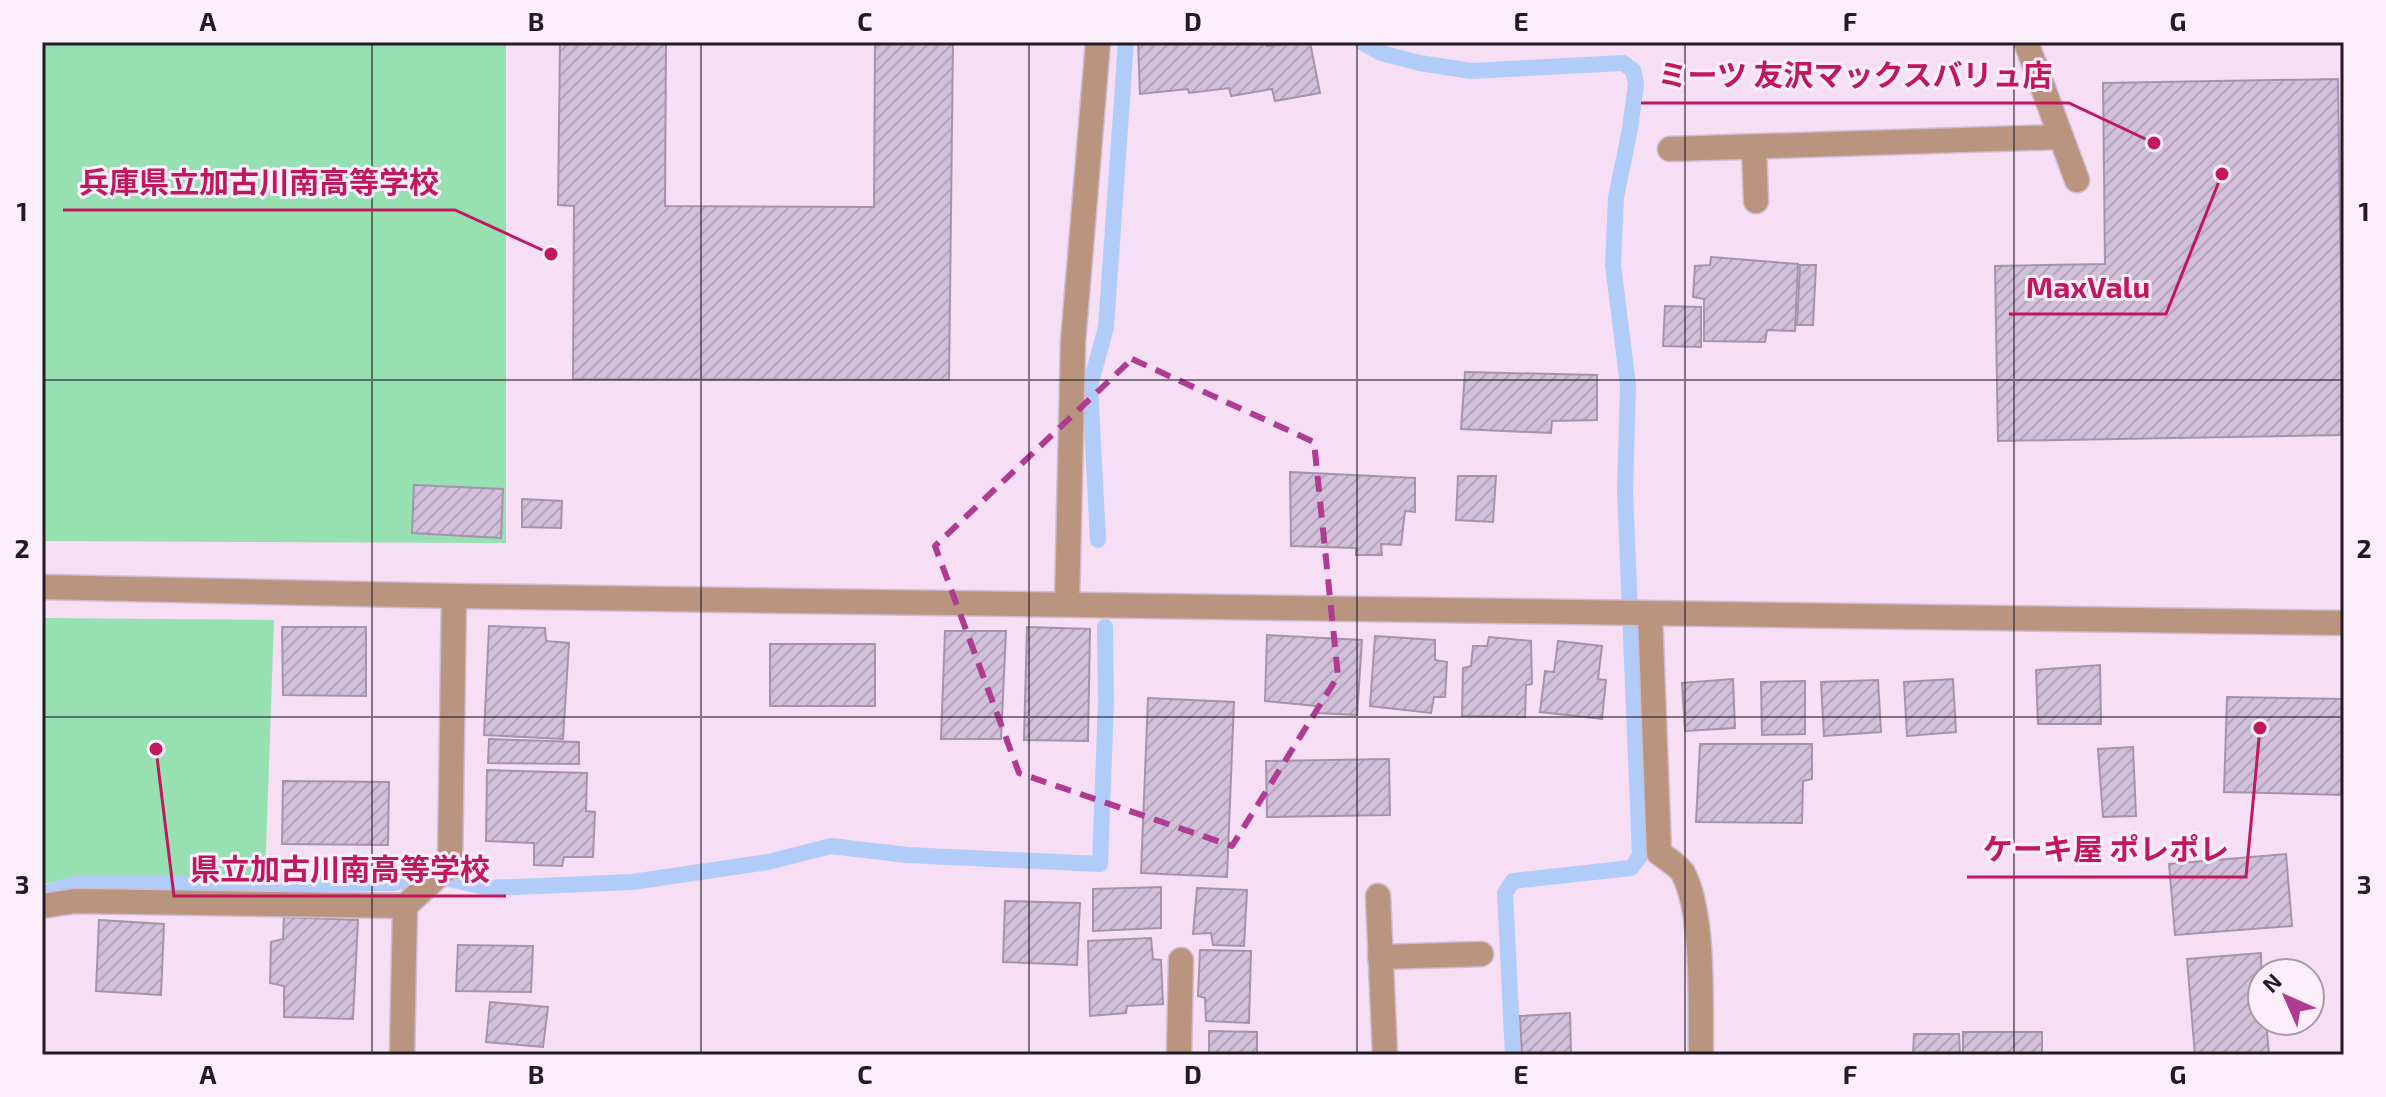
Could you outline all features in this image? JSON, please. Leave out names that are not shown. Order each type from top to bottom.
[{"type":"street","points":[[1078,604],[1073,342],[1098,42]]},
{"type":"street","points":[[2026,42],[2077,180]]},
{"type":"street","points":[[1670,149],[2061,137]]},
{"type":"street","points":[[1754,147],[1756,201]]},
{"type":"street","points":[[42,587],[454,596],[2344,623]]},
{"type":"street","points":[[42,906],[75,901],[405,906],[450,865],[454,596]]},
{"type":"street","points":[[1650,614],[1659,853],[1681,870],[1694,901],[1701,1055]]},
{"type":"street","points":[[1378,896],[1385,1055]]},
{"type":"street","points":[[402,1055],[405,906]]},
{"type":"street","points":[[1380,957],[1481,954]]},
{"type":"street","points":[[1179,1055],[1181,960]]},
{"type":"highlighted area","points":[[1132,359],[1314,442],[1338,676],[1232,846],[1019,773],[935,546]]},
{"type":"green space","points":[[42,42],[506,42],[506,543],[42,541]]},
{"type":"green space","points":[[42,618],[274,620],[265,879],[84,878],[42,884]]},
{"type":"building","points":[[560,42],[666,42],[665,206],[874,207],[875,42],[953,42],[949,380],[573,379],[574,206],[558,205]]},
{"type":"building","points":[[1138,42],[1266,42],[1267,46],[1310,42],[1320,93],[1275,101],[1272,89],[1231,96],[1229,88],[1140,94]]},
{"type":"building","points":[[2338,79],[2343,435],[1998,441],[1995,266],[2105,264],[2103,83]]},
{"type":"building","points":[[1711,257],[1798,264],[1795,331],[1767,330],[1765,342],[1704,341],[1704,299],[1693,297],[1695,266],[1710,265]]},
{"type":"building","points":[[1800,265],[1816,265],[1813,325],[1797,325]]},
{"type":"building","points":[[1665,306],[1701,307],[1701,347],[1663,346]]},
{"type":"building","points":[[1465,372],[1597,375],[1597,420],[1552,421],[1551,433],[1461,429]]},
{"type":"building","points":[[1290,472],[1415,478],[1415,512],[1405,511],[1401,545],[1381,544],[1382,555],[1356,555],[1356,548],[1291,546]]},
{"type":"building","points":[[1458,476],[1496,476],[1493,522],[1456,520]]},
{"type":"building","points":[[414,485],[503,489],[501,538],[412,533]]},
{"type":"building","points":[[522,499],[562,501],[561,528],[522,527]]},
{"type":"building","points":[[489,626],[545,628],[546,641],[569,643],[563,739],[484,735]]},
{"type":"building","points":[[282,627],[366,627],[366,696],[283,695]]},
{"type":"building","points":[[1027,627],[1090,629],[1088,741],[1024,740]]},
{"type":"building","points":[[945,631],[1006,631],[1001,739],[941,739]]},
{"type":"building","points":[[1267,635],[1362,640],[1357,715],[1318,713],[1316,706],[1265,701]]},
{"type":"building","points":[[1375,636],[1435,640],[1435,660],[1447,662],[1445,697],[1434,697],[1431,713],[1370,706]]},
{"type":"building","points":[[1489,637],[1531,641],[1532,684],[1526,685],[1525,717],[1462,716],[1463,668],[1471,666],[1473,646],[1487,646]]},
{"type":"building","points":[[1558,641],[1602,646],[1598,679],[1606,680],[1602,719],[1540,712],[1545,671],[1554,672]]},
{"type":"building","points":[[770,644],[875,644],[875,706],[770,706]]},
{"type":"building","points":[[2100,665],[2101,724],[2038,724],[2036,670]]},
{"type":"building","points":[[1733,679],[1735,728],[1685,731],[1682,683]]},
{"type":"building","points":[[1953,679],[1956,732],[1907,736],[1904,682]]},
{"type":"building","points":[[1878,680],[1881,732],[1824,736],[1821,682]]},
{"type":"building","points":[[1805,681],[1805,734],[1762,735],[1761,682]]},
{"type":"building","points":[[2227,697],[2344,699],[2344,795],[2224,792]]},
{"type":"building","points":[[1148,698],[1234,702],[1227,877],[1141,873]]},
{"type":"building","points":[[489,739],[579,742],[579,764],[488,763]]},
{"type":"building","points":[[1700,744],[1812,744],[1812,779],[1803,781],[1802,823],[1696,822]]},
{"type":"building","points":[[2133,747],[2136,816],[2103,817],[2098,749]]},
{"type":"building","points":[[1389,759],[1390,815],[1267,817],[1266,761]]},
{"type":"building","points":[[487,770],[587,773],[586,811],[595,812],[593,857],[564,857],[562,866],[534,865],[534,843],[486,841]]},
{"type":"building","points":[[283,781],[389,782],[388,845],[282,844]]},
{"type":"building","points":[[2286,854],[2292,926],[2175,935],[2169,864]]},
{"type":"building","points":[[1161,887],[1161,928],[1093,931],[1093,889]]},
{"type":"building","points":[[1197,888],[1247,890],[1244,946],[1213,945],[1211,933],[1193,934]]},
{"type":"building","points":[[1005,901],[1080,903],[1077,965],[1003,962]]},
{"type":"building","points":[[284,917],[358,920],[353,1019],[284,1017],[284,986],[270,983],[271,942],[283,939]]},
{"type":"building","points":[[99,920],[164,924],[161,995],[96,991]]},
{"type":"building","points":[[1151,938],[1153,959],[1161,960],[1163,1004],[1127,1006],[1126,1013],[1090,1016],[1088,941]]},
{"type":"building","points":[[458,945],[533,946],[531,992],[456,991]]},
{"type":"building","points":[[1200,950],[1251,951],[1249,1023],[1206,1021],[1205,998],[1198,996]]},
{"type":"building","points":[[2261,953],[2261,957],[2246,957],[2246,1037],[2267,1037],[2269,1055],[2195,1055],[2187,959]]},
{"type":"building","points":[[490,1002],[548,1007],[543,1047],[486,1042]]},
{"type":"building","points":[[1570,1013],[1571,1055],[1522,1055],[1520,1016]]},
{"type":"building","points":[[1209,1031],[1257,1032],[1257,1055],[1209,1055]]},
{"type":"building","points":[[1963,1032],[2042,1032],[2042,1055],[1963,1055]]},
{"type":"building","points":[[1914,1034],[1959,1034],[1960,1055],[1913,1055]]},
{"type":"waterway","points":[[1098,540],[1090,386],[1106,327],[1126,42]]},
{"type":"waterway","points":[[1362,42],[1381,53],[1471,71],[1623,63],[1633,70],[1636,84],[1616,197],[1613,265],[1628,385],[1625,491],[1640,856],[1631,868],[1513,881],[1505,893],[1513,1055]]},
{"type":"waterway","points":[[42,894],[79,883],[392,883],[436,876],[489,888],[632,882],[768,862],[831,846],[907,855],[1100,864],[1106,701],[1105,627]]},
{"type":"place","name":"ミーツ 友沢マックスバリュ店","points":[[2154,143]]},
{"type":"place","name":"MaxValu","points":[[2222,174]]},
{"type":"place","name":"兵庫県立加古川南高等学校","points":[[551,254]]},
{"type":"place","name":"ケーキ屋 ポレポレ","points":[[2260,728]]},
{"type":"place","name":"県立加古川南高等学校","points":[[156,749]]}]
